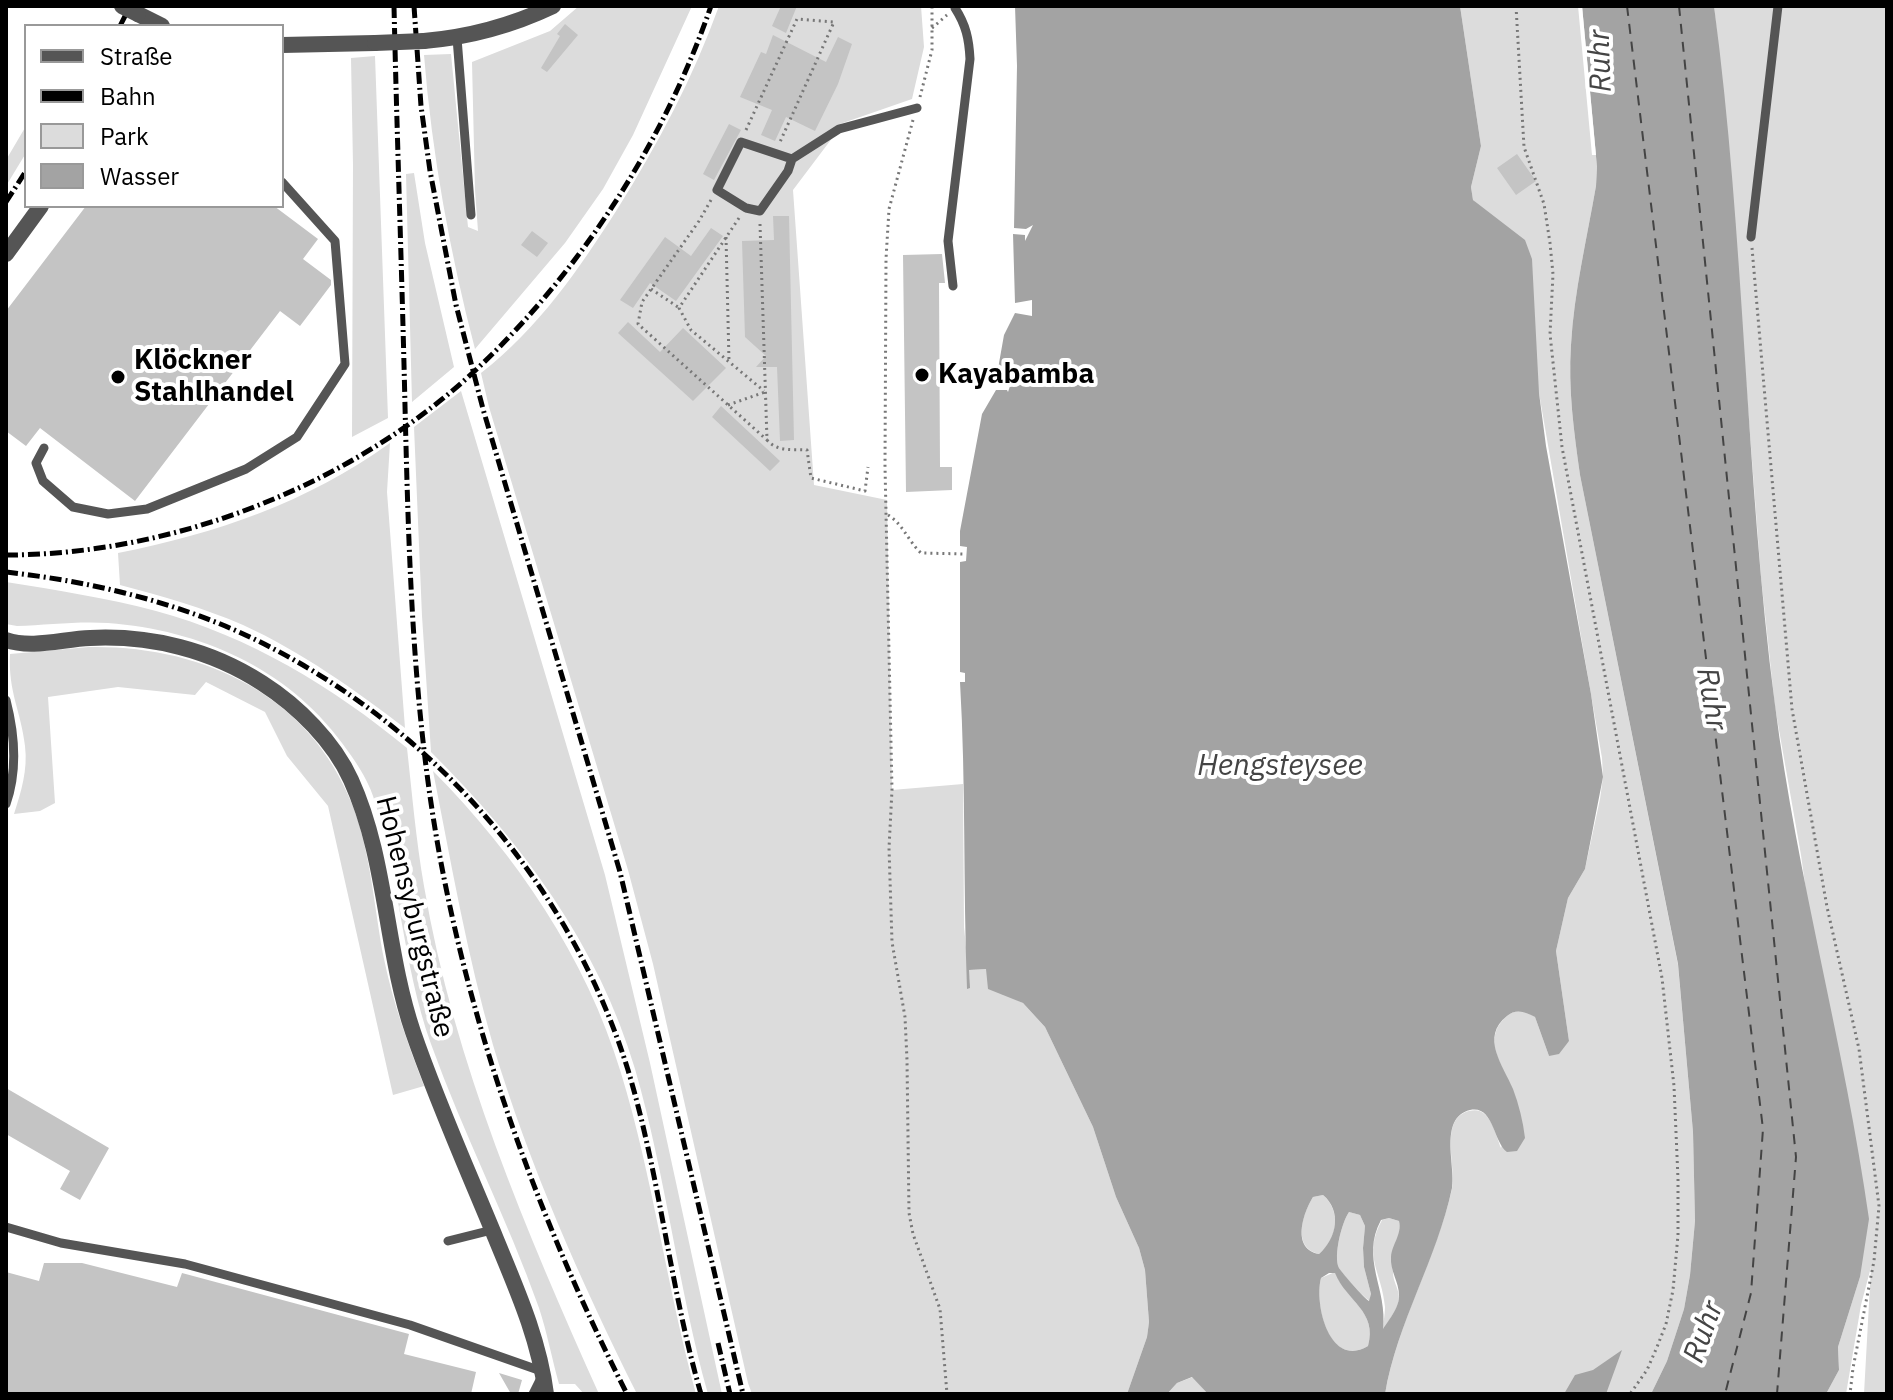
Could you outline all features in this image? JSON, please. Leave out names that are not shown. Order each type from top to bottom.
[{"type":"street","points":[[122,6],[158,24]]},
{"type":"street","points":[[284,45],[457,38],[508,26],[553,6]]},
{"type":"street","points":[[6,254],[40,208]]},
{"type":"street","name":"Hohensyburgstraße","points":[[6,640],[25,644],[116,637],[177,646],[222,661],[264,684],[288,702],[315,729],[349,776],[369,829],[398,982],[409,1021],[519,1294],[537,1345],[546,1394]]},
{"type":"lane","points":[[1751,237],[1778,6]]},
{"type":"lane","points":[[953,286],[948,241],[970,59],[965,23],[955,8]]},
{"type":"lane","points":[[457,38],[471,215]]},
{"type":"lane","points":[[792,159],[741,142],[717,190],[746,208],[760,211],[788,171],[792,159],[839,129],[917,108]]},
{"type":"lane","points":[[44,448],[36,463],[43,481],[73,507],[108,514],[161,504],[246,469],[297,437],[345,364],[335,241],[284,184]]},
{"type":"lane","points":[[6,700],[13,726],[15,752],[6,804]]},
{"type":"lane","points":[[6,1227],[61,1243],[200,1268],[410,1325],[544,1372],[533,1394]]},
{"type":"lane","points":[[448,1241],[492,1230]]},
{"type":"path","points":[[932,6],[932,50],[889,209],[887,233],[885,466],[892,790],[889,848],[892,942],[906,1031],[909,1213],[913,1234],[940,1309],[947,1394]]},
{"type":"path","points":[[1516,6],[1524,147],[1544,204],[1550,243],[1553,274],[1550,334],[1562,447],[1662,978],[1674,1086],[1678,1207],[1673,1290],[1666,1324],[1657,1347],[1647,1370],[1630,1394]]},
{"type":"path","points":[[932,28],[955,8]]},
{"type":"path","points":[[741,142],[797,19],[834,22],[775,153]]},
{"type":"path","points":[[717,190],[642,302],[638,324],[772,446],[807,450],[811,478],[865,491],[868,467]]},
{"type":"path","points":[[679,308],[746,208]]},
{"type":"path","points":[[760,211],[767,440]]},
{"type":"path","points":[[726,237],[729,362]]},
{"type":"path","points":[[1751,237],[1792,709],[1827,907],[1859,1049],[1879,1206],[1874,1261],[1850,1394]]},
{"type":"path","points":[[651,289],[679,308],[691,330],[765,392]]},
{"type":"path","points":[[728,405],[765,392]]},
{"type":"path","points":[[887,514],[897,520],[921,553],[965,554]]},
{"type":"green space","points":[[579,6],[692,6],[633,135],[603,189],[565,243],[475,349],[443,204],[424,55],[451,54],[468,227],[478,231],[472,62],[550,31]]},
{"type":"green space","points":[[719,6],[921,6],[924,47],[912,99],[840,124],[793,190],[814,485],[887,500],[892,790],[963,784],[964,927],[968,970],[986,969],[1009,996],[1023,1003],[1045,1027],[1093,1127],[1145,1270],[1149,1322],[1147,1337],[1127,1394],[752,1394],[748,1383],[653,964],[481,373],[540,317],[618,208],[674,110]]},
{"type":"green space","points":[[1460,6],[1582,6],[1597,167],[1573,325],[1570,361],[1572,410],[1580,475],[1678,965],[1693,1132],[1695,1221],[1690,1275],[1684,1309],[1667,1361],[1651,1394],[1385,1394],[1398,1342],[1452,1189],[1451,1133],[1454,1123],[1469,1111],[1482,1112],[1491,1122],[1501,1148],[1516,1100],[1495,1047],[1498,1027],[1510,1014],[1524,1012],[1535,1017],[1549,1056],[1569,1041],[1556,951],[1568,898],[1585,869],[1603,777],[1539,393],[1479,206],[1473,200],[1471,187],[1481,146]]},
{"type":"green space","points":[[1714,6],[1887,6],[1887,1394],[1864,1394],[1871,1267],[1861,1305],[1846,1394],[1826,1394],[1839,1370],[1838,1347],[1860,1277],[1801,855],[1775,707],[1761,577],[1725,110]]},
{"type":"green space","points":[[375,56],[388,418],[352,437],[351,58]]},
{"type":"green space","points":[[24,129],[24,156],[6,186],[6,160]]},
{"type":"green space","points":[[414,173],[425,243],[454,367],[412,402],[406,174]]},
{"type":"green space","points":[[461,391],[605,875],[650,1063],[722,1394],[708,1394],[646,1109],[620,1024],[601,980],[578,938],[526,859],[431,752],[414,427]]},
{"type":"green space","points":[[390,443],[387,492],[405,728],[327,672],[265,636],[198,608],[120,585],[118,553],[191,536],[260,513],[326,483]]},
{"type":"green space","points":[[6,582],[138,606],[224,634],[320,684],[407,748],[416,834],[437,952],[473,1082],[519,1208],[599,1394],[584,1394],[575,1384],[559,1384],[542,1317],[526,1274],[431,1044],[414,982],[382,826],[367,782],[347,749],[295,694],[268,674],[208,644],[176,634],[108,623],[6,624]]},
{"type":"green space","points":[[89,647],[171,655],[210,667],[246,684],[279,705],[309,733],[333,766],[358,822],[388,975],[401,1023],[424,1086],[393,1095],[328,806],[287,756],[265,712],[206,682],[195,695],[118,687],[48,697],[55,803],[40,811],[14,814],[26,755],[11,679],[10,654]]},
{"type":"green space","points":[[433,771],[520,873],[545,910],[589,989],[621,1073],[632,1113],[696,1394],[637,1394],[558,1222],[523,1134],[493,1045],[467,943]]},
{"type":"green space","points":[[1323,1195],[1333,1209],[1335,1225],[1330,1241],[1319,1254],[1305,1245],[1302,1229],[1313,1197]]},
{"type":"green space","points":[[1349,1212],[1360,1215],[1365,1226],[1364,1267],[1370,1301],[1358,1291],[1337,1263],[1339,1239]]},
{"type":"green space","points":[[1389,1218],[1399,1221],[1393,1276],[1399,1300],[1382,1333],[1385,1307],[1373,1254],[1376,1233],[1382,1220]]},
{"type":"green space","points":[[1335,1272],[1369,1324],[1368,1346],[1354,1351],[1343,1349],[1334,1342],[1323,1317],[1319,1290],[1321,1278]]},
{"type":"green space","points":[[1193,1377],[1208,1394],[1167,1394],[1177,1383]]},
{"type":"water","name":"Hengsteysee","points":[[1015,6],[1460,6],[1481,146],[1471,187],[1473,200],[1525,240],[1532,259],[1539,393],[1546,446],[1603,777],[1585,869],[1568,898],[1556,951],[1569,1041],[1559,1054],[1549,1056],[1535,1017],[1517,1011],[1499,1024],[1494,1042],[1496,1051],[1515,1095],[1525,1138],[1517,1151],[1507,1152],[1484,1113],[1470,1110],[1454,1122],[1450,1144],[1452,1188],[1437,1240],[1398,1342],[1385,1394],[1208,1394],[1192,1377],[1177,1383],[1167,1394],[1127,1394],[1147,1337],[1149,1322],[1145,1270],[1093,1127],[1045,1027],[1023,1003],[988,989],[986,969],[969,970],[970,988],[967,989],[960,682],[965,682],[965,673],[960,672],[960,562],[966,561],[967,547],[960,546],[960,531],[982,414],[996,390],[1008,392],[1013,377],[996,380],[1004,335],[1015,313],[1032,316],[1032,300],[1015,303],[1013,234],[1025,235],[1025,241],[1033,225],[1026,229],[1014,228]],"holes":[[[1323,1195],[1335,1216],[1333,1233],[1319,1254],[1310,1251],[1302,1238],[1303,1221],[1313,1197]],[[1349,1212],[1360,1215],[1365,1226],[1364,1267],[1371,1294],[1369,1301],[1337,1263],[1339,1239]],[[1389,1218],[1399,1221],[1400,1226],[1391,1257],[1399,1299],[1383,1329],[1382,1301],[1373,1248],[1381,1220]],[[1335,1273],[1365,1315],[1370,1334],[1368,1346],[1355,1351],[1344,1349],[1335,1342],[1323,1317],[1319,1290],[1321,1278]]]},
{"type":"water","name":"Ruhr","points":[[1582,6],[1714,6],[1732,180],[1757,531],[1775,705],[1784,770],[1869,1219],[1860,1277],[1838,1347],[1839,1370],[1826,1394],[1651,1394],[1667,1361],[1684,1309],[1690,1275],[1695,1221],[1693,1132],[1678,964],[1580,475],[1572,410],[1570,361],[1573,325],[1597,167]]},
{"type":"water","points":[[1622,1350],[1606,1394],[1564,1394],[1575,1375],[1593,1370]]},
{"type":"pier","points":[[1578,6],[1582,6],[1596,155],[1592,155]]},
{"type":"building","points":[[781,6],[797,6],[786,33],[772,26]]},
{"type":"building","points":[[565,24],[578,35],[547,72],[541,68]]},
{"type":"building","points":[[773,35],[826,62],[838,37],[852,44],[838,84],[815,131],[786,117],[775,141],[761,135],[772,110],[740,97],[761,52],[766,54]]},
{"type":"building","points":[[729,124],[741,130],[714,180],[703,174]]},
{"type":"building","points":[[1517,154],[1536,181],[1516,195],[1497,168]]},
{"type":"building","name":"Klöckner Stahlhandel","points":[[84,208],[277,208],[318,239],[303,259],[331,280],[331,285],[300,326],[280,311],[135,501],[40,428],[26,446],[6,431],[6,311]]},
{"type":"building","points":[[773,216],[789,216],[794,440],[780,441],[777,367],[756,367],[766,356],[745,337],[742,241],[774,240]]},
{"type":"building","points":[[711,228],[723,236],[676,301],[650,283],[633,308],[620,300],[665,237],[691,256]]},
{"type":"building","points":[[532,231],[548,243],[537,257],[521,245]]},
{"type":"building","name":"Kayabamba","points":[[942,254],[945,283],[939,283],[940,467],[952,467],[952,490],[906,492],[903,255]]},
{"type":"building","points":[[628,322],[660,352],[683,328],[726,368],[693,401],[618,333]]},
{"type":"building","points":[[721,406],[780,461],[770,471],[712,417]]},
{"type":"building","points":[[6,1088],[109,1148],[80,1200],[60,1189],[70,1171],[6,1134]]},
{"type":"building","points":[[44,1263],[82,1263],[177,1287],[182,1273],[409,1334],[404,1354],[476,1372],[471,1394],[6,1394],[6,1272],[39,1281]]},
{"type":"building","points":[[499,1373],[522,1380],[518,1394],[511,1394]]},
{"type":"ferry route","points":[[1627,6],[1763,1129],[1751,1293],[1725,1394]]},
{"type":"ferry route","points":[[1679,6],[1796,1157],[1777,1394]]},
{"type":"railway","points":[[121,24],[130,6]]},
{"type":"railway","points":[[394,6],[411,586],[419,705],[434,824],[460,949],[497,1080],[569,1271],[627,1394]]},
{"type":"railway","points":[[414,6],[421,106],[430,171],[456,305],[483,409],[620,872],[743,1394]]},
{"type":"railway","points":[[6,555],[70,552],[134,542],[198,526],[261,504],[321,477],[378,445],[431,408],[518,328],[553,287],[617,200],[670,105],[711,6]]},
{"type":"railway","points":[[6,202],[24,174]]},
{"type":"railway","points":[[6,572],[125,593],[183,610],[239,632],[306,667],[369,708],[427,756],[480,810],[527,868],[568,932],[602,999],[639,1110],[681,1314],[701,1394]]},
{"type":"railway","points":[[718,1343],[730,1394]]},
{"type":"place","name":"Kayabamba","points":[[922,375]]},
{"type":"place","name":"Klöckner Stahlhandel","points":[[118,377]]}]
